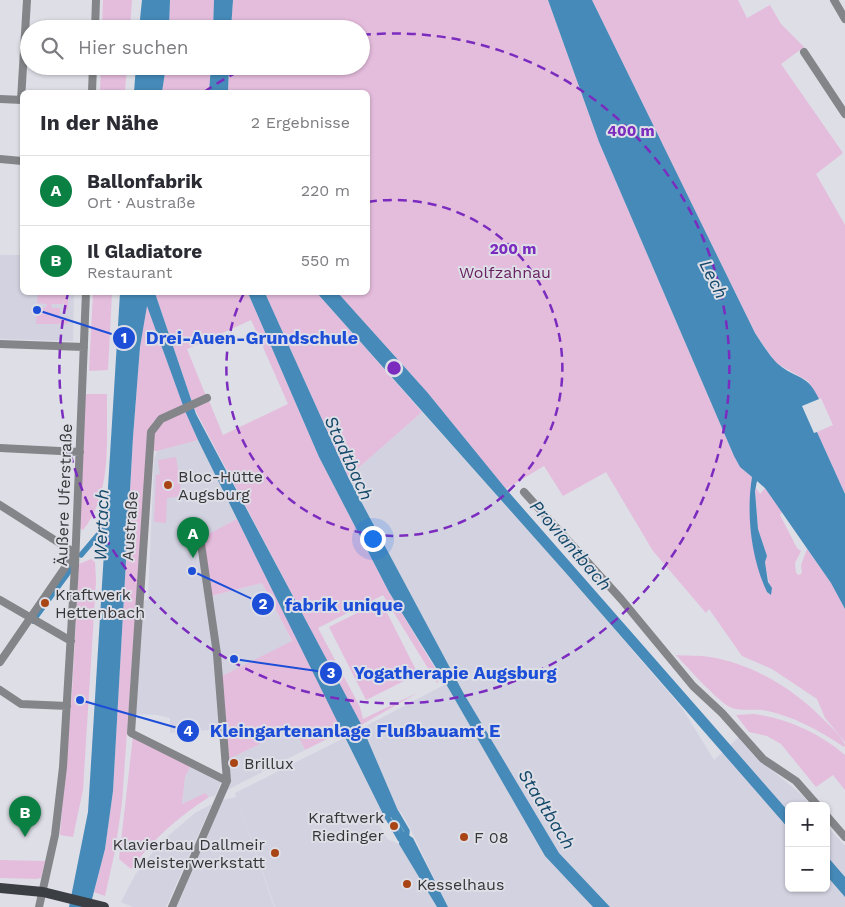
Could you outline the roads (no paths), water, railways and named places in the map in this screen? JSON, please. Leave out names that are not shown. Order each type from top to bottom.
[{"type":"main road","points":[[0,888],[43,892],[103,907]]},
{"type":"street","points":[[26,20],[27,0]]},
{"type":"street","points":[[95,20],[96,0]]},
{"type":"street","points":[[834,0],[845,19]]},
{"type":"street","points":[[804,52],[845,114]]},
{"type":"street","points":[[22,90],[23,75]]},
{"type":"street","points":[[92,90],[93,75]]},
{"type":"street","points":[[0,99],[20,100]]},
{"type":"street","points":[[0,160],[20,161]]},
{"type":"street","name":"Äußere Uferstraße","points":[[39,907],[60,802],[68,706],[86,295]]},
{"type":"street","points":[[0,344],[84,347]]},
{"type":"street","name":"Austraße","points":[[207,398],[175,412],[156,423],[150,438],[131,733],[227,780]]},
{"type":"street","points":[[0,448],[80,452]]},
{"type":"street","points":[[524,492],[621,599],[693,686],[722,714],[762,759],[796,781],[814,802]]},
{"type":"street","points":[[0,505],[75,553],[0,662]]},
{"type":"street","points":[[172,907],[227,780],[217,654],[199,530]]},
{"type":"street","points":[[0,600],[70,641]]},
{"type":"street","points":[[0,690],[21,704],[68,706]]},
{"type":"street","points":[[830,820],[845,837]]},
{"type":"water","points":[[142,0],[170,0],[169,20],[140,20]]},
{"type":"water","points":[[214,0],[233,0],[232,20],[213,20]]},
{"type":"water","name":"Lech","points":[[548,0],[592,0],[755,333],[775,362],[806,381],[819,399],[802,406],[814,433],[817,432],[845,494],[845,609],[831,583],[765,488],[757,481],[755,491],[758,529],[767,556],[765,562],[768,582],[772,588],[771,595],[767,592],[757,565],[751,536],[750,491],[752,477],[740,467],[734,456],[599,142]]},
{"type":"water","points":[[135,75],[165,75],[162,90],[134,90]]},
{"type":"water","points":[[210,75],[229,75],[228,90],[209,90]]},
{"type":"water","points":[[120,295],[156,295],[196,414],[360,722],[399,813],[395,815],[404,832],[413,838],[448,907],[437,907],[399,844],[400,834],[391,817],[386,820],[198,440],[185,411],[147,306],[140,347],[133,437],[113,791],[105,849],[90,907],[69,907],[88,812]]},
{"type":"water","points":[[249,295],[266,295],[348,477],[464,694],[559,853],[610,907],[593,907],[545,856],[446,684],[389,592],[319,457]]},
{"type":"water","points":[[319,295],[340,295],[427,392],[506,489],[785,807],[785,824],[565,572]]},
{"type":"water","points":[[830,860],[845,877],[845,897],[830,880]]},
{"type":"waterway","name":"Wertach","points":[[81,555],[109,522]]},
{"type":"waterway","points":[[33,621],[71,569]]},
{"type":"waterway","points":[[388,818],[400,839],[406,840],[407,831],[397,814]]},
{"type":"place","name":"Drei-Auen-Grundschule","points":[[37,310]]},
{"type":"place","name":"Bloc-Hütte Augsburg","points":[[168,485]]},
{"type":"place","name":"Ballonfabrik","points":[[193,558]]},
{"type":"place","name":"fabrik unique","points":[[192,571]]},
{"type":"place","name":"Kraftwerk Hettenbach","points":[[45,603]]},
{"type":"place","name":"Yogatherapie Augsburg","points":[[234,659]]},
{"type":"place","name":"Kleingartenanlage Flußbauamt E","points":[[80,700]]},
{"type":"place","name":"Brillux","points":[[234,763]]},
{"type":"place","name":"Kraftwerk Riedinger","points":[[394,826]]},
{"type":"place","name":"Il Gladiatore","points":[[25,837]]},
{"type":"place","name":"F 08","points":[[464,837]]},
{"type":"place","name":"Klavierbau Dallmeir Meisterwerkstatt","points":[[275,853]]},
{"type":"place","name":"Kesselhaus","points":[[407,884]]},
{"type":"park label","name":"Wolfzahnau","points":[[505,272]]},
{"type":"water label","name":"Stadtbach","points":[[349,458]]},
{"type":"water label","name":"Proviantbach","points":[[571,545]]},
{"type":"water label","name":"Stadtbach","points":[[547,809]]}]
